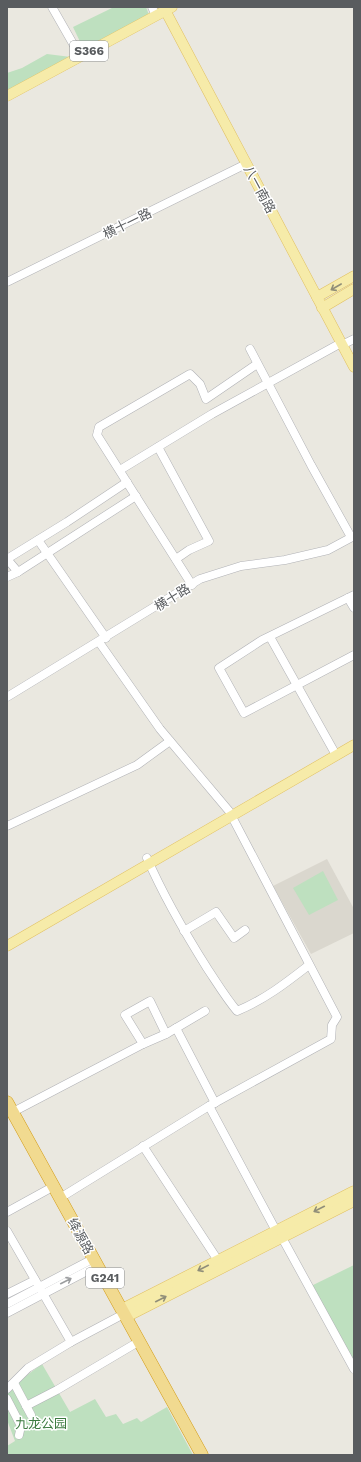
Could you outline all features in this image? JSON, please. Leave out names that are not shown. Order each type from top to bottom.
[{"type":"highway","name":"绛源路","points":[[9,1110],[47,1190],[89,1265],[122,1314],[133,1345],[194,1455]]},
{"type":"highway","name":"绛源路","points":[[9,1110],[60,1198],[122,1314],[202,1455]]},
{"type":"main road","name":"S366","points":[[7,96],[80,56],[154,11],[169,9]]},
{"type":"main road","name":"八一南路","points":[[169,9],[246,164],[318,297],[346,343],[354,361]]},
{"type":"main road","name":"八一南路","points":[[169,9],[318,297]]},
{"type":"main road","points":[[318,297],[354,276]]},
{"type":"main road","points":[[324,307],[354,289]]},
{"type":"main road","name":"八一南路","points":[[346,343],[354,367]]},
{"type":"main road","points":[[7,938],[148,861],[354,740]]},
{"type":"main road","points":[[334,753],[354,745]]},
{"type":"main road","points":[[7,946],[148,861]]},
{"type":"main road","points":[[122,1314],[220,1264],[277,1230],[354,1191]]},
{"type":"main road","points":[[277,1230],[354,1200]]},
{"type":"street","points":[[52,7],[80,56]]},
{"type":"street","name":"横十一路","points":[[7,282],[246,164]]},
{"type":"street","points":[[120,470],[212,414],[346,343]]},
{"type":"street","points":[[250,349],[353,537]]},
{"type":"street","points":[[192,584],[98,435],[99,427],[190,374],[200,384],[206,399],[257,364]]},
{"type":"street","points":[[158,447],[209,541],[189,550],[176,559]]},
{"type":"street","points":[[18,572],[7,559],[67,522],[127,482]]},
{"type":"street","points":[[7,577],[18,572],[136,496]]},
{"type":"street","name":"横十路","points":[[7,697],[103,640],[200,579],[241,566],[286,560],[328,550],[353,537]]},
{"type":"street","points":[[38,540],[48,552],[143,704],[170,741],[230,814],[337,1017],[332,1025],[331,1039],[212,1105],[60,1198]]},
{"type":"street","points":[[354,608],[351,596],[270,636],[219,668],[244,713],[354,655]]},
{"type":"street","points":[[270,636],[334,753]]},
{"type":"street","points":[[7,826],[137,765],[170,741]]},
{"type":"street","points":[[148,861],[184,931],[225,997],[237,1011],[254,1004],[279,989],[309,965]]},
{"type":"street","points":[[184,931],[216,912],[234,938],[245,930]]},
{"type":"street","points":[[144,1044],[125,1015],[150,1001],[166,1034]]},
{"type":"street","points":[[9,1110],[166,1034],[205,1011]]},
{"type":"street","points":[[176,1028],[212,1105],[277,1230],[354,1369]]},
{"type":"street","points":[[143,1146],[220,1264]]},
{"type":"street","points":[[7,1212],[47,1190]]},
{"type":"street","points":[[7,1231],[71,1342]]},
{"type":"street","points":[[7,1304],[38,1287],[89,1265]]},
{"type":"street","points":[[7,1294],[38,1287]]},
{"type":"street","points":[[7,1313],[38,1287]]},
{"type":"street","points":[[7,1389],[28,1368],[122,1314]]},
{"type":"street","points":[[26,1406],[57,1390],[133,1345]]},
{"type":"street","points":[[14,1383],[31,1415]]},
{"type":"street","points":[[7,1399],[21,1426],[19,1435]]},
{"type":"shaded area","points":[[327,859],[354,909],[354,933],[311,954],[273,886]]},
{"type":"green space","points":[[114,7],[146,7],[149,15],[84,50],[73,27]]},
{"type":"green space","points":[[47,54],[71,57],[7,91],[7,73],[22,68]]},
{"type":"green space","points":[[323,871],[338,900],[309,915],[293,888]]},
{"type":"green space","points":[[354,1265],[354,1358],[349,1361],[309,1287]]},
{"type":"green space","name":"九龙公园","points":[[42,1364],[70,1412],[95,1399],[106,1417],[116,1414],[123,1424],[137,1418],[141,1422],[167,1407],[193,1455],[7,1455],[7,1446],[15,1441],[7,1420],[7,1390]]}]
